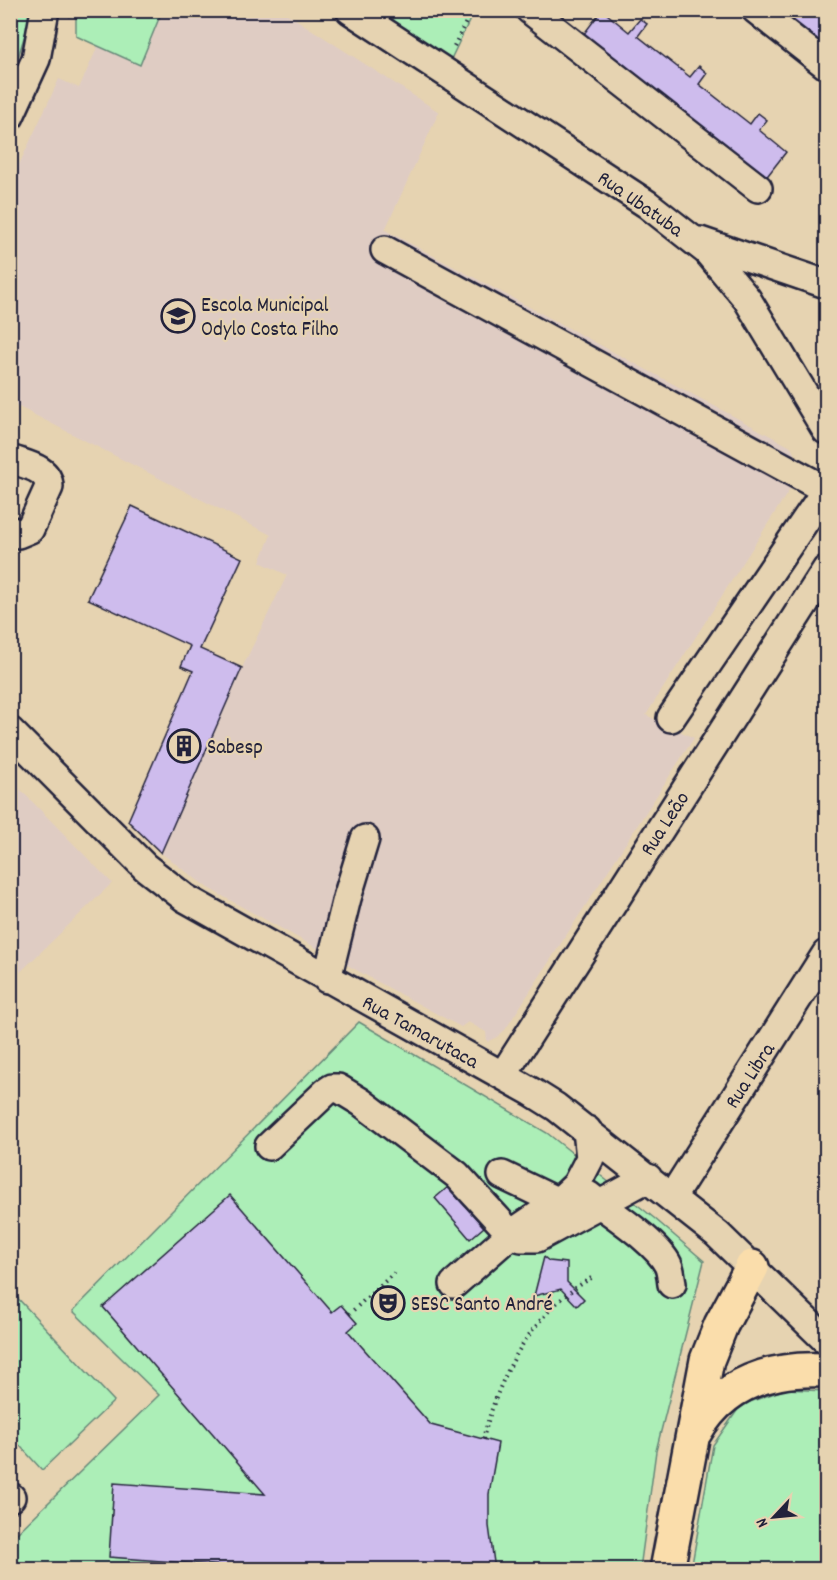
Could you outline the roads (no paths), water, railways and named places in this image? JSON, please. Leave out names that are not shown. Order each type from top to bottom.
[{"type":"highway","points":[[667,1569],[701,1384],[712,1344],[752,1267]]},
{"type":"highway","points":[[691,1439],[705,1414],[720,1400],[749,1382],[763,1376],[796,1369],[826,1370]]},
{"type":"street","points":[[10,116],[36,59],[45,10]]},
{"type":"street","name":"Rua Ubatuba","points":[[350,10],[647,204],[690,237],[726,272],[747,299],[826,430]]},
{"type":"street","points":[[379,10],[393,40]]},
{"type":"street","points":[[530,10],[758,188]]},
{"type":"street","points":[[756,10],[826,65]]},
{"type":"street","points":[[690,237],[826,284]]},
{"type":"street","points":[[386,250],[826,490],[671,718]]},
{"type":"street","points":[[10,459],[43,471],[49,480],[49,487],[30,529],[18,534],[10,530]]},
{"type":"street","name":"Rua Leão","points":[[502,1075],[826,570]]},
{"type":"street","name":"Rua Tamarutaca","points":[[10,731],[145,867],[166,884],[206,912],[548,1102],[587,1130],[717,1234],[825,1336]]},
{"type":"street","points":[[327,979],[347,898],[365,839]]},
{"type":"street","name":"Rua Libra","points":[[672,1197],[826,954]]},
{"type":"street","points":[[269,1146],[326,1092],[332,1088],[338,1088],[361,1102],[457,1174],[511,1234],[530,1239],[537,1238],[648,1178]]},
{"type":"street","points":[[454,1284],[511,1234],[567,1193],[590,1158],[587,1130]]},
{"type":"street","points":[[502,1175],[600,1204],[646,1240],[662,1257],[668,1265],[672,1284]]},
{"type":"place","name":"Escola Municipal Odylo Costa Filho","points":[[178,316]]},
{"type":"place","name":"Sabesp","points":[[184,746]]},
{"type":"place","name":"SESC Santo André","points":[[388,1303]]}]
